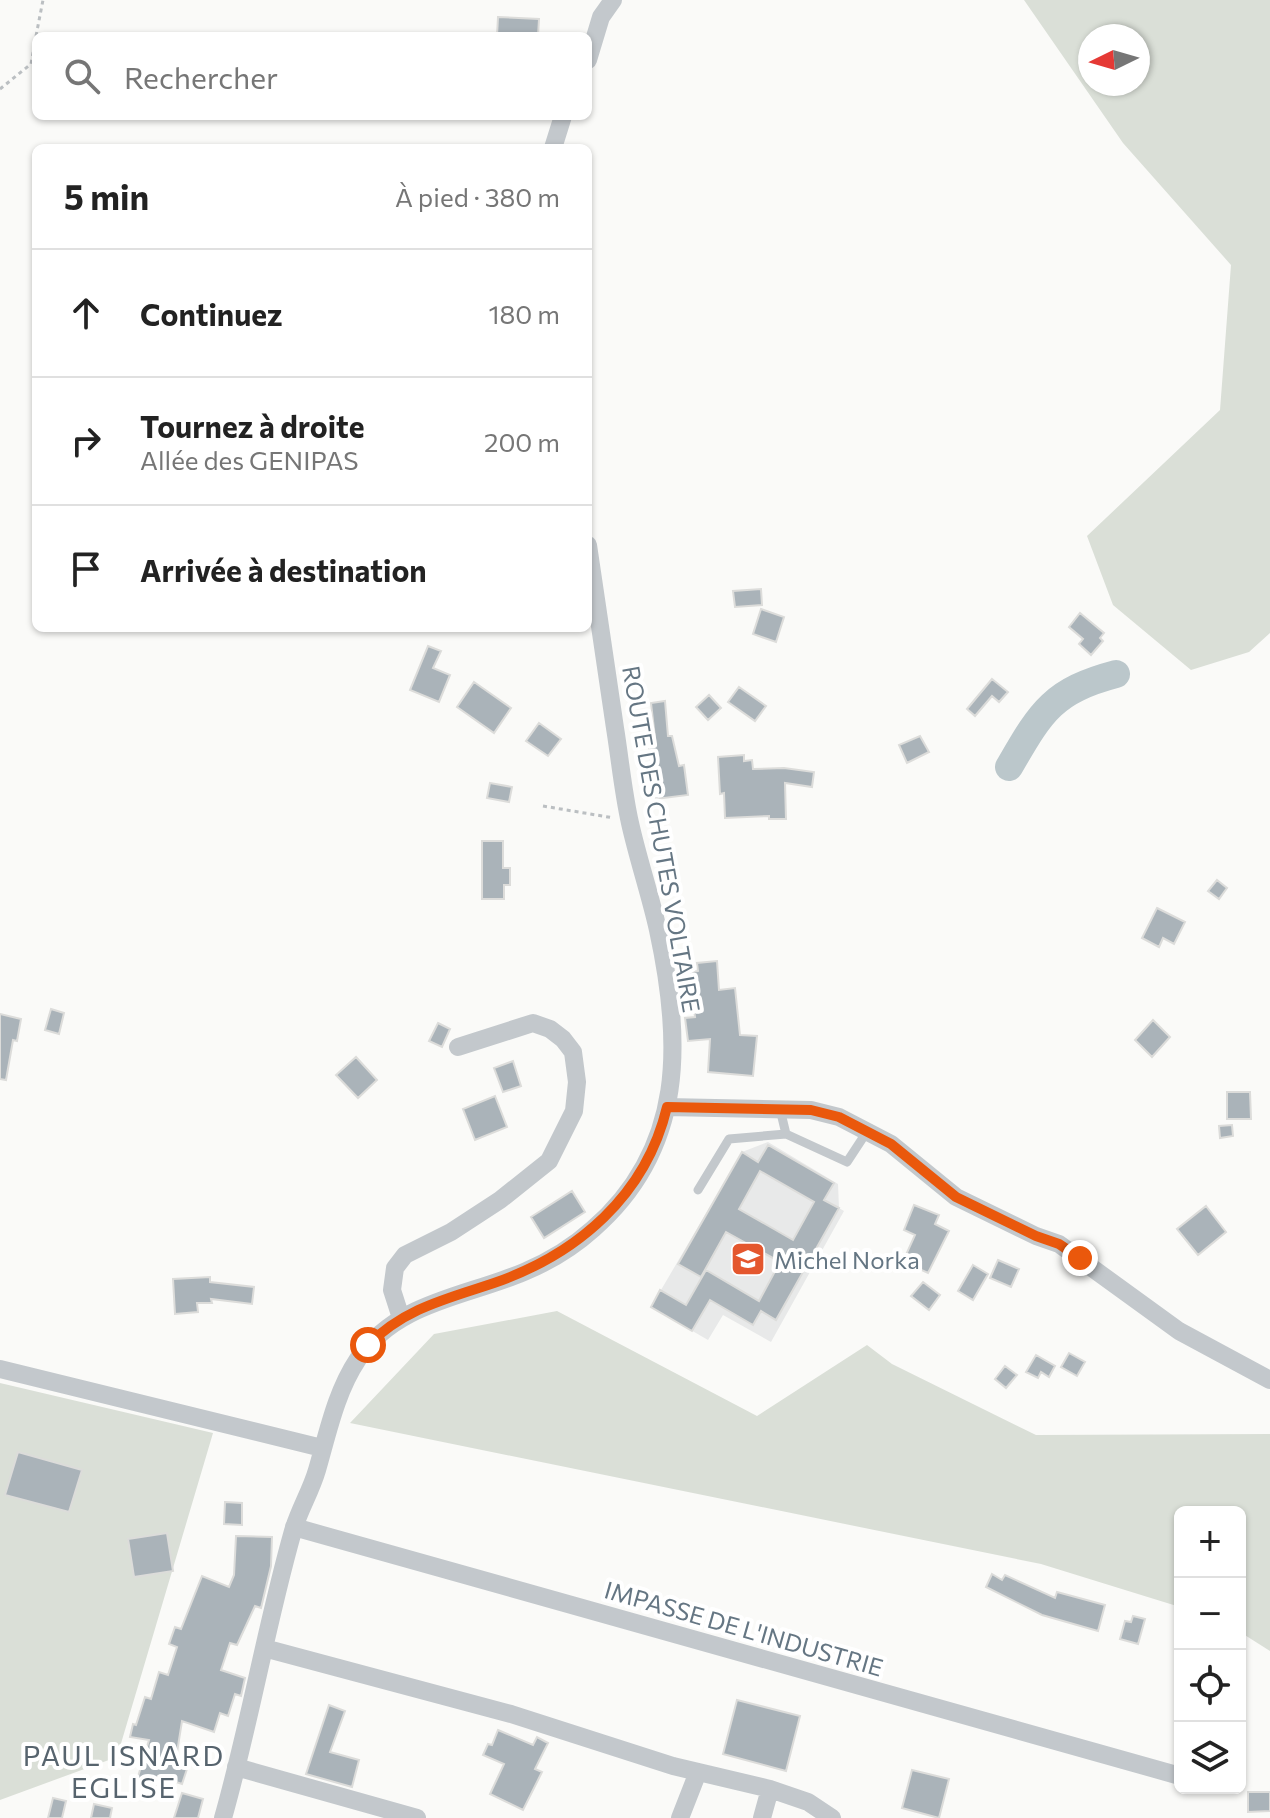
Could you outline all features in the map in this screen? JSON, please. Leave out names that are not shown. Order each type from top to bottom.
[{"type":"street","points":[[592,47],[601,17],[613,0]]},
{"type":"street","points":[[554,144],[562,120]]},
{"type":"street","name":"ROUTE DES CHUTES VOLTAIRE","points":[[223,1818],[294,1527],[317,1473],[332,1415],[352,1369],[368,1345],[401,1318],[422,1307],[526,1271],[560,1254],[592,1230],[636,1180],[655,1148],[667,1107],[672,1034],[667,979],[658,928],[629,821],[592,572]]},
{"type":"street","points":[[401,1318],[392,1290],[395,1268],[405,1255],[451,1232],[500,1200],[549,1161],[574,1111],[577,1082],[573,1052],[550,1029],[533,1023],[458,1047]]},
{"type":"street","points":[[667,1107],[827,1113],[868,1130],[891,1144],[956,1197],[1059,1244],[1179,1331],[1270,1380]]},
{"type":"street","points":[[0,1369],[322,1448]]},
{"type":"street","name":"IMPASSE DE L'INDUSTRIE","points":[[294,1527],[1174,1774]]},
{"type":"street","points":[[264,1648],[511,1714],[698,1772],[770,1789],[808,1802],[832,1818]]},
{"type":"street","points":[[236,1767],[417,1818]]},
{"type":"street","points":[[680,1818],[698,1772]]},
{"type":"street","points":[[762,1818],[770,1789]]},
{"type":"lane","points":[[780,1109],[786,1134]]},
{"type":"lane","points":[[698,1190],[729,1139],[786,1134],[847,1162],[868,1130]]},
{"type":"path","points":[[37,32],[43,0]]},
{"type":"path","points":[[0,89],[31,64],[32,58]]},
{"type":"path","points":[[543,806],[629,821]]},
{"type":"shaded area","points":[[1024,0],[1270,0],[1270,633],[1249,652],[1191,670],[1113,605],[1087,536],[1220,410],[1231,265],[1123,143],[1090,96],[1150,96],[1150,24],[1078,24],[1078,78]]},
{"type":"shaded area","name":"Michel Norka","points":[[768,1142],[838,1184],[839,1208],[844,1211],[771,1342],[723,1315],[708,1340],[651,1307],[742,1152]]},
{"type":"shaded area","points":[[557,1311],[757,1416],[867,1345],[892,1364],[1036,1435],[1270,1434],[1270,1651],[1246,1636],[1246,1506],[1174,1506],[1174,1605],[1041,1564],[350,1423],[434,1334]]},
{"type":"shaded area","points":[[0,1383],[213,1433],[117,1757],[0,1800]]},
{"type":"building","points":[[498,17],[539,19],[538,32],[497,32]]},
{"type":"building","points":[[761,589],[762,605],[735,607],[733,591]]},
{"type":"building","points":[[761,609],[784,617],[776,642],[753,634]]},
{"type":"building","points":[[1080,613],[1104,633],[1100,638],[1103,641],[1091,655],[1079,644],[1083,639],[1069,627]]},
{"type":"building","points":[[428,646],[441,651],[433,668],[450,675],[439,702],[410,690]]},
{"type":"building","points":[[992,679],[1008,692],[999,702],[992,696],[975,716],[967,709]]},
{"type":"building","points":[[474,682],[511,708],[494,733],[457,707]]},
{"type":"building","points":[[739,687],[766,706],[755,721],[728,702]]},
{"type":"building","points":[[709,695],[721,708],[708,720],[696,707]]},
{"type":"building","points":[[665,701],[668,736],[672,736],[679,766],[684,765],[688,795],[656,799],[648,739],[655,738],[651,703]]},
{"type":"building","points":[[539,723],[561,739],[548,756],[526,741]]},
{"type":"building","points":[[920,736],[929,752],[907,763],[899,745]]},
{"type":"building","points":[[744,755],[744,761],[752,760],[753,769],[784,768],[814,772],[812,787],[785,783],[786,819],[769,819],[769,816],[725,818],[718,757]]},
{"type":"building","points":[[490,783],[512,787],[509,802],[487,798]]},
{"type":"building","points":[[482,841],[503,841],[503,868],[510,868],[510,885],[504,885],[504,899],[482,899]]},
{"type":"building","points":[[1217,880],[1227,888],[1219,899],[1208,891]]},
{"type":"building","points":[[1157,908],[1185,922],[1174,944],[1163,938],[1159,947],[1142,938]]},
{"type":"building","points":[[717,961],[719,990],[735,988],[740,1035],[757,1036],[753,1076],[708,1072],[710,1039],[688,1041],[685,1018],[695,1017],[686,973],[698,971],[697,963]]},
{"type":"building","points":[[51,1009],[64,1013],[59,1034],[45,1030]]},
{"type":"building","points":[[0,1014],[21,1019],[17,1041],[13,1040],[6,1080],[0,1079]]},
{"type":"building","points":[[1153,1020],[1170,1037],[1152,1057],[1135,1040]]},
{"type":"building","points":[[438,1023],[450,1029],[442,1047],[429,1041]]},
{"type":"building","points":[[356,1057],[377,1080],[358,1098],[336,1075]]},
{"type":"building","points":[[513,1061],[521,1086],[503,1092],[494,1068]]},
{"type":"building","points":[[1227,1092],[1250,1092],[1251,1119],[1227,1119]]},
{"type":"building","points":[[495,1096],[507,1127],[475,1140],[463,1109]]},
{"type":"building","points":[[1232,1125],[1233,1136],[1220,1138],[1219,1126]]},
{"type":"building","points":[[768,1145],[834,1183],[824,1200],[839,1208],[776,1320],[761,1311],[753,1325],[710,1300],[692,1331],[651,1307],[660,1290],[686,1305],[706,1270],[759,1301],[780,1262],[726,1232],[701,1277],[678,1264],[742,1152],[758,1162]],"holes":[[[760,1171],[814,1202],[793,1240],[739,1209]]]},
{"type":"building","points":[[572,1191],[585,1212],[544,1238],[531,1217]]},
{"type":"building","points":[[914,1205],[939,1215],[935,1224],[949,1231],[928,1273],[913,1266],[915,1262],[905,1257],[915,1235],[904,1230]]},
{"type":"building","points":[[1206,1206],[1226,1232],[1198,1255],[1177,1229]]},
{"type":"building","points":[[998,1260],[1019,1269],[1011,1287],[990,1278]]},
{"type":"building","points":[[973,1265],[988,1274],[973,1300],[958,1291]]},
{"type":"building","points":[[210,1277],[210,1282],[254,1287],[252,1304],[211,1299],[212,1303],[197,1303],[198,1312],[175,1314],[173,1279]]},
{"type":"building","points":[[923,1282],[940,1295],[929,1310],[911,1296]]},
{"type":"building","points":[[1069,1353],[1085,1362],[1077,1376],[1061,1367]]},
{"type":"building","points":[[1036,1355],[1055,1366],[1049,1377],[1041,1372],[1038,1378],[1026,1372]]},
{"type":"building","points":[[1005,1366],[1017,1375],[1006,1388],[995,1379]]},
{"type":"building","points":[[18,1452],[82,1470],[69,1512],[5,1495]]},
{"type":"building","points":[[225,1502],[242,1503],[242,1525],[224,1524]]},
{"type":"building","points":[[167,1533],[173,1571],[134,1577],[128,1539]]},
{"type":"building","points":[[236,1536],[272,1537],[271,1566],[261,1608],[255,1606],[237,1645],[230,1643],[221,1670],[245,1678],[241,1696],[235,1694],[228,1716],[220,1713],[214,1732],[182,1721],[175,1765],[187,1769],[182,1784],[158,1776],[155,1786],[137,1780],[149,1740],[130,1737],[133,1724],[136,1725],[145,1697],[151,1699],[159,1672],[168,1675],[177,1647],[169,1644],[175,1627],[181,1629],[202,1576],[229,1587],[234,1575]]},
{"type":"building","points":[[992,1574],[1002,1580],[1005,1575],[1055,1598],[1057,1592],[1105,1605],[1098,1631],[1042,1615],[986,1587]]},
{"type":"building","points":[[1133,1616],[1145,1619],[1138,1644],[1120,1639],[1125,1621],[1131,1622]]},
{"type":"building","points":[[737,1700],[800,1716],[786,1771],[723,1754]]},
{"type":"building","points":[[329,1705],[345,1711],[330,1752],[359,1760],[352,1787],[306,1774]]},
{"type":"building","points":[[498,1730],[533,1745],[537,1737],[548,1743],[535,1769],[542,1772],[523,1810],[490,1794],[504,1764],[483,1755],[488,1744],[492,1745]]},
{"type":"building","points":[[912,1770],[949,1779],[939,1818],[902,1808]]},
{"type":"building","points":[[1248,1792],[1270,1792],[1270,1811],[1248,1812]]},
{"type":"building","points":[[182,1793],[203,1799],[198,1818],[174,1818]]},
{"type":"building","points":[[53,1798],[66,1801],[62,1818],[48,1818]]},
{"type":"building","points":[[94,1804],[112,1808],[110,1818],[91,1818]]},
{"type":"waterway","points":[[1009,767],[1050,706],[1077,688],[1116,674]]},
{"type":"place","name":"Michel Norka","points":[[748,1259]]},
{"type":"district","name":"PAUL ISNARD EGLISE","points":[[124,1771]]},
{"type":"route","points":[[368,1345],[382,1331],[422,1307],[526,1271],[560,1254],[592,1230],[636,1180],[655,1148],[667,1107],[811,1110],[839,1117],[891,1144],[956,1197],[1059,1244],[1080,1258]]}]
